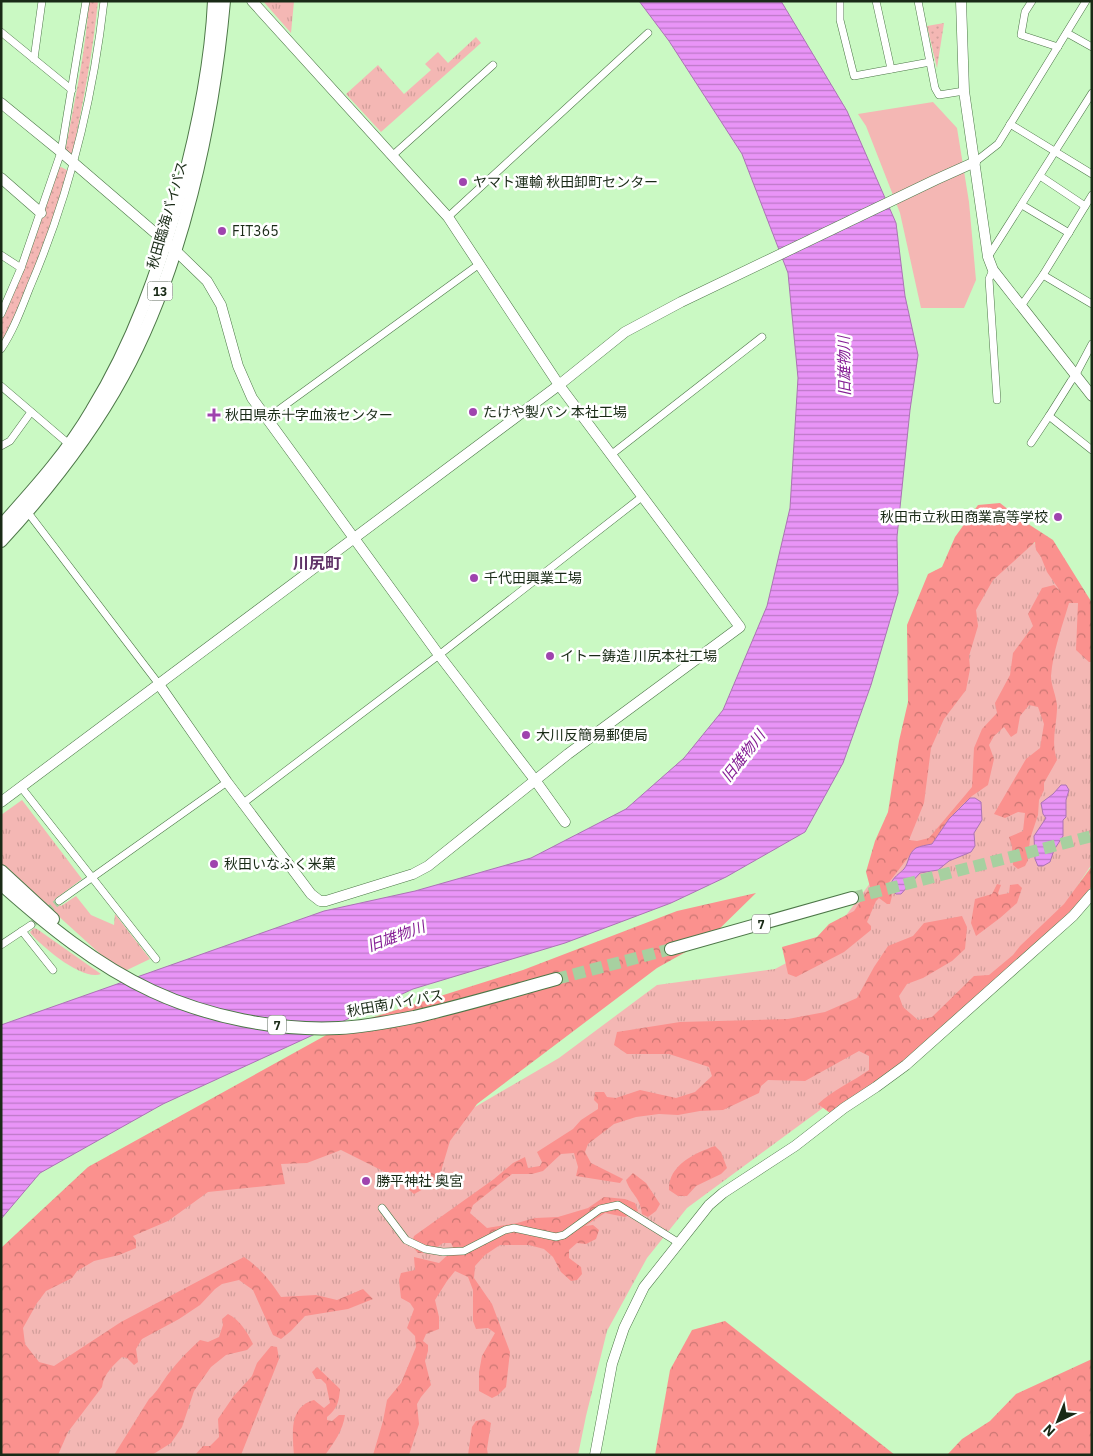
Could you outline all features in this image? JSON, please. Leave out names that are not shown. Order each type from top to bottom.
[{"type":"highway","name":"秋田臨海バイパス","points":[[1,541],[25,508],[40,483],[92,412],[126,348],[171,246],[203,96],[214,1]]},
{"type":"highway","name":"秋田臨海バイパス","points":[[1,526],[51,485],[83,442],[118,384],[146,326],[205,136],[215,79],[224,1]]},
{"type":"highway","name":"秋田南バイパス","points":[[1,871],[99,961]]},
{"type":"highway","name":"秋田南バイパス","points":[[1,884],[53,928],[112,970],[152,991],[200,1009],[248,1020],[288,1026],[339,1028],[382,1023],[451,1008],[556,979]]},
{"type":"highway","name":"7","points":[[671,949],[852,898]]},
{"type":"street","points":[[34,59],[42,1]]},
{"type":"street","points":[[1,314],[21,268],[61,152],[86,1]]},
{"type":"street","points":[[1,349],[17,319],[39,266],[74,164],[94,65],[104,1]]},
{"type":"street","points":[[25,508],[158,683],[242,804],[311,894],[320,901],[326,901],[421,870],[534,780],[740,627],[559,385],[448,217],[252,1]]},
{"type":"street","points":[[840,1],[840,20],[854,76],[930,62]]},
{"type":"street","points":[[876,1],[891,69]]},
{"type":"street","points":[[918,1],[935,88],[939,95],[964,91]]},
{"type":"street","points":[[962,1],[964,91],[988,257],[992,270],[1092,396]]},
{"type":"street","points":[[1032,1],[1025,12],[1021,35],[1058,47]]},
{"type":"street","points":[[1,802],[559,385],[625,332],[681,302],[975,162],[998,144],[1086,1]]},
{"type":"street","points":[[2,33],[72,90]]},
{"type":"street","points":[[448,217],[648,33]]},
{"type":"street","points":[[1067,33],[1092,47]]},
{"type":"street","points":[[392,156],[493,65]]},
{"type":"street","points":[[988,257],[1092,93]]},
{"type":"street","points":[[1,102],[171,246],[208,281],[221,305],[243,380],[266,420],[565,822]]},
{"type":"street","points":[[1010,124],[1092,174]]},
{"type":"street","points":[[1040,176],[1085,206]]},
{"type":"street","points":[[1,178],[41,213]]},
{"type":"street","points":[[1021,306],[1043,275],[1092,195]]},
{"type":"street","points":[[1022,205],[1069,233]]},
{"type":"street","points":[[1,255],[21,268]]},
{"type":"street","points":[[266,420],[478,265]]},
{"type":"street","points":[[992,270],[989,279],[997,400]]},
{"type":"street","points":[[1043,275],[1092,304]]},
{"type":"street","points":[[612,454],[762,337]]},
{"type":"street","points":[[1031,443],[1075,376],[1092,344]]},
{"type":"street","points":[[1,386],[70,444]]},
{"type":"street","points":[[1,446],[10,441],[31,412]]},
{"type":"street","points":[[1048,416],[1092,450]]},
{"type":"street","points":[[242,804],[439,655],[642,496]]},
{"type":"street","points":[[60,901],[226,782]]},
{"type":"street","points":[[21,787],[91,879],[156,959]]},
{"type":"street","points":[[595,1455],[612,1364],[624,1328],[644,1287],[709,1205],[723,1193],[796,1146],[844,1108],[876,1088],[906,1065],[1073,916],[1092,894]]},
{"type":"street","points":[[1,945],[31,924]]},
{"type":"street","points":[[22,930],[53,970]]},
{"type":"street","points":[[382,1208],[406,1240],[425,1249],[444,1252],[464,1251],[505,1230],[514,1228],[556,1237],[564,1235],[600,1209],[618,1206],[679,1243]]},
{"type":"green space","points":[[89,1],[98,1],[96,20],[91,58],[73,152],[70,156],[66,153],[66,147],[83,56]]},
{"type":"green space","points":[[263,1],[294,1],[291,33]]},
{"type":"green space","points":[[944,23],[937,68],[927,26]]},
{"type":"green space","points":[[476,37],[481,43],[381,132],[346,94],[378,65],[404,94],[431,70],[425,64],[438,52],[448,63]]},
{"type":"green space","points":[[933,102],[957,128],[969,202],[976,280],[964,308],[921,308],[900,213],[866,126],[858,114]]},
{"type":"green space","points":[[61,167],[67,170],[67,175],[37,268],[1,346],[1,318],[18,279],[57,169]]},
{"type":"green space","points":[[1000,503],[1053,540],[1092,603],[1092,662],[1089,662],[1076,650],[1078,603],[1069,603],[1056,648],[1051,676],[1057,706],[1054,741],[1057,760],[1044,783],[1044,790],[1039,800],[1038,815],[1030,839],[1028,860],[1025,866],[1018,869],[1013,865],[1012,846],[1009,837],[1023,831],[1025,813],[1018,812],[1005,818],[994,814],[1026,759],[1040,748],[1044,724],[1038,707],[1029,705],[1020,716],[1017,733],[1011,737],[1004,727],[994,736],[989,745],[994,759],[988,785],[960,807],[949,819],[932,844],[910,855],[887,885],[892,896],[890,904],[879,898],[876,901],[867,922],[871,926],[871,930],[844,952],[796,977],[788,974],[782,947],[817,937],[829,924],[854,911],[870,887],[866,872],[875,841],[888,812],[899,741],[908,702],[907,625],[928,574],[942,567],[955,537],[978,505]],"holes":[[[1035,542],[1036,550],[1047,572],[1060,591],[1054,585],[1042,588],[1028,614],[1033,626],[1013,653],[1010,675],[995,703],[997,713],[982,729],[974,748],[972,787],[929,838],[917,841],[909,840],[924,803],[931,748],[944,719],[966,690],[970,669],[969,656],[978,626],[976,610],[993,580]]]},
{"type":"green space","points":[[1042,542],[1092,618],[1092,864],[1078,885],[1069,904],[1034,941],[880,1066],[687,1208],[647,1258],[607,1331],[578,1455],[50,1455],[1,1305],[220,1168],[422,1138],[559,1058],[657,985],[775,969],[826,942],[895,850],[973,588],[1005,548]]},
{"type":"green space","points":[[22,800],[82,879],[55,899],[61,906],[76,896],[91,915],[114,925],[115,914],[150,959],[125,971],[109,962],[1,864],[1,815]]},
{"type":"green space","points":[[1092,866],[1092,886],[1046,936],[907,1060],[830,1113],[818,1104],[830,1094],[869,1070],[869,1056],[859,1051],[805,1081],[768,1080],[761,1086],[759,1093],[723,1110],[700,1111],[678,1115],[659,1114],[636,1117],[614,1124],[588,1144],[585,1152],[591,1163],[623,1179],[620,1183],[576,1176],[578,1167],[574,1153],[561,1154],[543,1171],[532,1174],[512,1174],[473,1205],[470,1213],[487,1228],[535,1218],[558,1217],[588,1208],[604,1197],[625,1199],[635,1203],[638,1211],[625,1217],[605,1213],[585,1226],[593,1225],[599,1230],[596,1239],[586,1244],[577,1243],[569,1250],[569,1258],[581,1267],[582,1274],[577,1280],[571,1281],[561,1272],[553,1257],[544,1249],[529,1245],[500,1245],[485,1255],[475,1266],[474,1278],[492,1304],[510,1352],[506,1387],[492,1398],[479,1391],[479,1372],[482,1356],[495,1333],[488,1328],[476,1329],[473,1321],[473,1290],[468,1277],[455,1271],[435,1300],[439,1317],[439,1329],[426,1334],[423,1341],[428,1345],[425,1361],[431,1385],[417,1404],[419,1424],[409,1455],[373,1455],[387,1400],[401,1383],[416,1347],[415,1336],[407,1328],[414,1309],[410,1303],[401,1298],[399,1280],[401,1273],[415,1270],[414,1257],[439,1263],[454,1249],[451,1243],[443,1243],[429,1253],[418,1253],[411,1245],[414,1236],[494,1179],[513,1163],[525,1157],[528,1168],[540,1166],[542,1162],[537,1152],[573,1129],[581,1120],[598,1109],[598,1104],[594,1100],[595,1092],[604,1092],[607,1097],[616,1098],[640,1090],[676,1098],[695,1092],[712,1076],[709,1067],[669,1054],[627,1054],[614,1045],[617,1032],[680,1022],[788,1019],[825,1012],[857,998],[888,946],[913,936],[924,923],[962,916],[967,927],[965,949],[952,961],[923,978],[907,984],[899,996],[903,1007],[918,1020],[932,1017],[974,976],[989,975],[1013,955],[1064,904]]},
{"type":"green space","points":[[997,884],[1001,885],[999,895],[1009,893],[1010,885],[1018,884],[1022,888],[1017,903],[976,936],[971,923],[975,899],[992,894]]},
{"type":"green space","points":[[756,893],[709,939],[657,968],[477,1104],[450,1141],[441,1171],[431,1185],[414,1194],[391,1175],[341,1150],[307,1163],[281,1164],[285,1184],[208,1192],[168,1221],[133,1236],[136,1240],[136,1248],[119,1255],[94,1261],[77,1271],[72,1278],[46,1291],[23,1328],[25,1344],[39,1362],[54,1366],[121,1322],[244,1257],[264,1275],[281,1297],[316,1295],[337,1300],[363,1289],[373,1299],[348,1309],[305,1316],[281,1339],[273,1335],[253,1290],[239,1280],[222,1284],[200,1305],[142,1339],[136,1349],[138,1362],[134,1365],[127,1358],[122,1357],[112,1367],[102,1387],[68,1432],[58,1455],[1,1455],[1,1248],[88,1167],[339,1028],[523,970],[677,911]]},
{"type":"green space","points":[[34,928],[101,974],[84,973],[64,962],[31,934],[30,932]]},
{"type":"green space","points":[[715,1146],[721,1152],[727,1168],[721,1174],[696,1186],[687,1196],[678,1196],[669,1190],[673,1174],[684,1161],[699,1152]]},
{"type":"green space","points":[[633,1173],[646,1183],[660,1204],[656,1211],[648,1217],[642,1214],[639,1203],[626,1180]]},
{"type":"green space","points":[[228,1314],[240,1323],[253,1344],[247,1350],[226,1355],[211,1367],[194,1391],[182,1427],[171,1443],[152,1455],[114,1455],[149,1399],[172,1369],[200,1340],[208,1342],[219,1337],[223,1325],[222,1319]]},
{"type":"green space","points":[[725,1321],[895,1455],[655,1455],[670,1370],[692,1330]]},
{"type":"green space","points":[[271,1346],[277,1347],[279,1359],[241,1455],[195,1455],[203,1446],[210,1446],[219,1437],[218,1419],[233,1397],[252,1376],[257,1363]]},
{"type":"green space","points":[[1092,1359],[1092,1455],[947,1455],[962,1439],[990,1421],[1016,1394]]},
{"type":"green space","points":[[317,1367],[340,1389],[337,1405],[327,1417],[327,1420],[332,1421],[339,1415],[345,1415],[344,1421],[338,1436],[325,1455],[294,1455],[294,1422],[300,1409],[314,1400],[324,1408],[330,1403],[326,1384],[321,1379],[316,1379],[312,1372]]},
{"type":"green space","points":[[484,1419],[491,1423],[487,1449],[488,1455],[468,1455],[472,1427],[476,1421]]},
{"type":"water","name":"旧雄物川","points":[[639,1],[781,1],[847,111],[896,223],[905,296],[918,355],[910,410],[897,537],[898,593],[871,685],[843,763],[805,832],[726,877],[671,903],[565,943],[413,989],[163,1104],[40,1173],[1,1219],[1,1025],[324,911],[415,891],[531,858],[626,809],[684,758],[723,710],[767,606],[790,508],[798,378],[788,273],[742,154],[669,41]]},
{"type":"water","points":[[1061,785],[1066,785],[1069,790],[1066,800],[1066,817],[1063,820],[1063,836],[1054,850],[1050,862],[1043,866],[1038,866],[1035,859],[1034,836],[1046,818],[1043,814],[1041,803]]},
{"type":"water","points":[[970,798],[975,798],[981,802],[982,820],[974,833],[975,846],[971,852],[949,861],[938,870],[920,873],[901,894],[896,894],[891,883],[906,867],[913,850],[932,844],[949,819]]},
{"type":"tunnel","points":[[852,898],[1092,836]]},
{"type":"tunnel","points":[[31,925],[59,901]]},
{"type":"tunnel","points":[[556,979],[671,949]]},
{"type":"place","name":"ヤマト運輸 秋田卸町センター","points":[[463,182]]},
{"type":"place","name":"FIT365","points":[[222,231]]},
{"type":"place","name":"たけや製パン 本社工場","points":[[473,412]]},
{"type":"place","name":"秋田県赤十字血液センター","points":[[214,415]]},
{"type":"place","name":"秋田市立秋田商業高等学校","points":[[1058,517]]},
{"type":"place","name":"千代田興業工場","points":[[474,578]]},
{"type":"place","name":"イトー鋳造 川尻本社工場","points":[[550,656]]},
{"type":"place","name":"大川反簡易郵便局","points":[[526,735]]},
{"type":"place","name":"秋田いなふく米菓","points":[[214,864]]},
{"type":"place","name":"勝平神社 奥宮","points":[[366,1181]]},
{"type":"district","name":"川尻町","points":[[317,563]]}]
